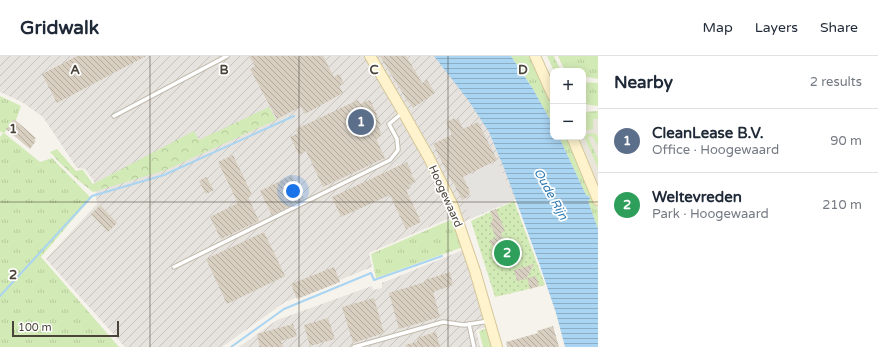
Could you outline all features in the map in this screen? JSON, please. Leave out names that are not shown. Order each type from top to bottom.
[{"type":"street","name":"Hoogewaard","points":[[370,56],[429,158],[452,204],[476,271],[497,347]]},
{"type":"street","points":[[535,56],[550,89]]},
{"type":"street","points":[[573,140],[598,200]]},
{"type":"lane","points":[[114,116],[227,56]]},
{"type":"lane","points":[[174,267],[390,160],[398,150],[397,139],[389,124],[403,112]]},
{"type":"lane","points":[[354,347],[443,322],[464,325],[490,321]]},
{"type":"lane","points":[[469,324],[474,347]]},
{"type":"shaded area","points":[[0,56],[443,56],[527,193],[519,198],[456,225],[452,217],[369,253],[372,267],[285,302],[222,347],[125,347],[46,259],[97,204],[94,181],[85,169],[77,168],[43,117],[22,102],[0,92]]},
{"type":"shaded area","points":[[598,119],[598,229],[588,201],[590,199],[589,196],[586,195],[560,140],[586,140],[586,122]]},
{"type":"shaded area","points":[[498,161],[514,200],[470,218],[463,201],[470,198],[472,192],[464,178]]},
{"type":"shaded area","points":[[463,250],[478,299],[490,326],[476,330],[480,347],[239,347],[277,320],[372,286],[373,290],[382,288],[382,283]]},
{"type":"green space","points":[[511,56],[529,56],[550,102],[550,120],[533,89]]},
{"type":"green space","points":[[547,56],[554,56],[560,68],[553,68]]},
{"type":"green space","points":[[558,56],[598,56],[598,79],[586,77],[586,68],[564,68]]},
{"type":"green space","points":[[586,82],[598,83],[598,106],[586,104]]},
{"type":"green space","points":[[0,96],[21,106],[16,120],[4,133],[40,162],[52,158],[91,198],[41,257],[119,347],[0,347],[0,137],[3,133],[1,131],[0,133]]},
{"type":"green space","points":[[269,107],[276,120],[166,170],[93,192],[79,181],[50,152],[57,149],[76,171],[83,170],[93,184],[194,131],[199,140]]},
{"type":"green space","points":[[598,111],[598,119],[593,119],[593,129],[586,130],[586,112]]},
{"type":"green space","points":[[594,133],[598,136],[598,146],[592,136],[588,137],[598,159],[598,168],[586,140],[587,134]]},
{"type":"green space","points":[[560,140],[567,140],[588,186],[598,211],[598,229],[588,201],[590,199],[589,196],[586,195]]},
{"type":"green space","points":[[514,201],[545,285],[495,297],[471,221]]},
{"type":"green space","points":[[455,218],[463,247],[376,278],[371,254]]},
{"type":"green space","points":[[489,328],[494,347],[483,347],[479,331]]},
{"type":"water","name":"Oude Rijn","points":[[434,56],[511,56],[533,89],[550,120],[550,140],[560,140],[586,195],[589,196],[590,199],[588,201],[598,229],[598,347],[565,347],[556,313],[539,263],[504,168],[489,132],[468,100]]},
{"type":"building","points":[[77,56],[146,56],[57,103],[42,74]]},
{"type":"building","points":[[249,56],[323,56],[334,77],[339,74],[344,84],[339,86],[343,93],[305,114],[301,107],[277,119],[250,69],[255,66]]},
{"type":"building","points":[[380,56],[406,56],[422,83],[427,80],[435,93],[413,108]]},
{"type":"building","points":[[358,100],[360,104],[370,100],[377,115],[381,124],[378,126],[382,135],[376,139],[385,158],[323,187],[306,151],[299,155],[290,137],[298,133],[296,129]]},
{"type":"building","points":[[455,118],[455,120],[458,118],[463,129],[478,122],[497,160],[463,177],[470,192],[468,197],[462,200],[433,144],[452,135],[446,122]]},
{"type":"building","points":[[14,119],[36,138],[34,140],[36,141],[30,149],[6,129]]},
{"type":"building","points":[[233,155],[252,195],[248,197],[259,221],[221,239],[210,217],[238,203],[218,162]]},
{"type":"building","points":[[407,162],[412,177],[416,182],[409,185],[411,188],[406,190],[421,222],[406,229],[390,195],[341,217],[332,197]]},
{"type":"building","points":[[292,175],[304,199],[272,215],[260,191]]},
{"type":"building","points":[[206,177],[214,190],[206,194],[199,181]]},
{"type":"building","points":[[100,205],[117,223],[108,232],[91,214]]},
{"type":"building","points":[[496,209],[505,231],[501,233],[503,238],[498,240],[499,244],[492,246],[490,240],[496,238],[490,223],[493,219],[490,211]]},
{"type":"building","points":[[264,232],[285,276],[227,304],[206,259]]},
{"type":"building","points":[[534,264],[526,279],[517,281],[514,270]]},
{"type":"building","points":[[334,267],[340,282],[297,299],[291,284]]},
{"type":"building","points":[[450,272],[453,285],[433,292],[440,317],[399,329],[389,293],[425,282],[425,280]]},
{"type":"building","points":[[536,276],[539,286],[530,289],[527,278]]},
{"type":"building","points":[[374,298],[384,333],[353,343],[342,307]]},
{"type":"building","points":[[328,318],[335,339],[310,346],[304,325]]},
{"type":"building","points":[[293,324],[297,336],[281,341],[283,347],[260,347],[257,334]]},
{"type":"building","points":[[553,326],[559,347],[507,347],[506,342],[538,333],[537,331]]},
{"type":"building","points":[[436,332],[440,347],[406,347],[405,345],[417,342],[417,338]]},
{"type":"waterway","points":[[0,296],[92,196],[164,175],[294,116]]},
{"type":"waterway","points":[[231,347],[284,309],[371,273],[374,280],[442,256]]},
{"type":"place","name":"CleanLease B.V.","points":[[361,122]]},
{"type":"place","name":"Weltevreden","points":[[507,253]]}]
